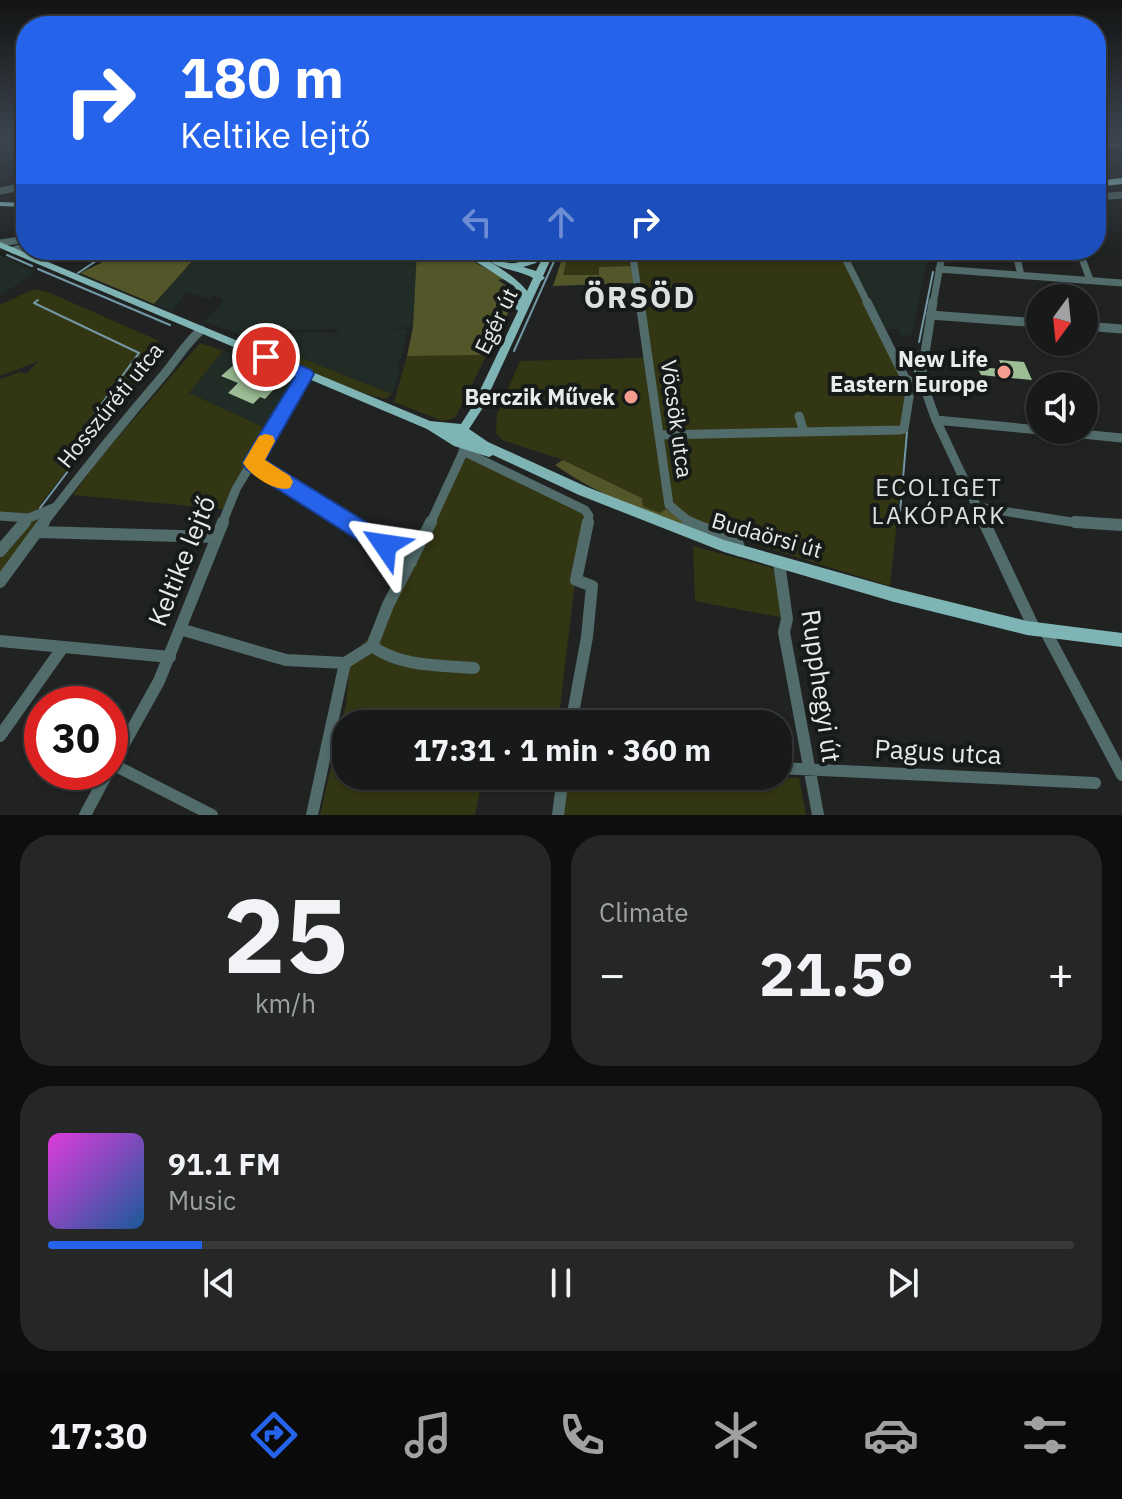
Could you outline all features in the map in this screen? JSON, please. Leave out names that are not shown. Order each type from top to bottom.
[{"type":"main road","name":"Budaörsi út","points":[[45,260],[197,333],[505,455],[666,526],[779,563],[1036,630],[1122,640]]},
{"type":"main road","points":[[484,260],[532,281],[540,278]]},
{"type":"main road","points":[[491,260],[508,271],[523,292],[520,317]]},
{"type":"main road","points":[[508,271],[531,260]]},
{"type":"main road","name":"Egér út","points":[[464,439],[547,260]]},
{"type":"main road","points":[[448,427],[463,421],[476,409]]},
{"type":"main road","points":[[476,409],[476,433],[505,455]]},
{"type":"main road","name":"Budaörsi út","points":[[429,425],[448,427],[464,439]]},
{"type":"street","name":"Vöcsök utca","points":[[633,260],[671,510],[685,520],[737,542],[740,551]]},
{"type":"street","points":[[846,260],[936,420],[1036,630],[1122,775]]},
{"type":"street","points":[[659,435],[904,429],[910,391],[922,368],[939,269],[935,260]]},
{"type":"street","points":[[1017,260],[1021,275]]},
{"type":"street","points":[[1083,260],[1090,280]]},
{"type":"street","points":[[939,269],[1122,283]]},
{"type":"street","points":[[930,315],[1026,322]]},
{"type":"street","points":[[1098,327],[1122,329]]},
{"type":"street","name":"Hosszúréti utca","points":[[0,582],[53,508],[197,333]]},
{"type":"street","name":"Keltike lejtő","points":[[128,735],[170,657],[236,489],[305,374]]},
{"type":"street","points":[[799,416],[804,432]]},
{"type":"street","points":[[936,420],[1026,429]]},
{"type":"street","points":[[1098,436],[1122,438]]},
{"type":"street","points":[[376,650],[388,605],[411,562],[464,439],[585,510],[589,516],[576,580],[592,586],[573,710]]},
{"type":"street","points":[[253,463],[411,562]]},
{"type":"street","points":[[978,507],[1071,522],[1122,525]]},
{"type":"street","name":"Hosszúréti utca","points":[[0,551],[29,518],[53,508]]},
{"type":"street","points":[[0,516],[29,518]]},
{"type":"street","points":[[38,532],[215,537]]},
{"type":"street","name":"Rupphegyi út","points":[[779,563],[787,619],[784,632],[818,815]]},
{"type":"street","points":[[180,629],[278,659],[345,663],[376,650],[411,661],[474,668]]},
{"type":"street","points":[[0,641],[170,657]]},
{"type":"street","points":[[0,736],[63,647]]},
{"type":"street","points":[[312,815],[345,663]]},
{"type":"street","name":"Pagus utca","points":[[792,769],[1095,783]]},
{"type":"street","points":[[128,776],[212,815]]},
{"type":"street","name":"Keltike lejtő","points":[[85,815],[98,790]]},
{"type":"street","points":[[558,815],[561,790]]},
{"type":"shaded area","points":[[0,255],[36,272],[0,296]]},
{"type":"shaded area","points":[[193,260],[416,260],[413,327],[373,328],[408,329],[402,357],[397,360],[400,369],[392,394],[274,345],[286,333],[338,333],[339,329],[283,330],[269,345],[203,321],[219,308],[223,299],[214,296],[209,299],[187,292],[172,311],[155,304]]},
{"type":"shaded area","points":[[848,260],[927,260],[912,334],[902,337],[898,329],[886,329]]},
{"type":"shaded area","points":[[223,350],[294,380],[270,425],[263,427],[189,393]]},
{"type":"green space","points":[[102,260],[193,260],[154,304],[80,273]]},
{"type":"green space","points":[[416,260],[471,260],[504,279],[498,280],[507,286],[509,311],[487,355],[407,356],[413,327]]},
{"type":"green space","points":[[562,260],[567,260],[563,275],[599,275],[599,267],[633,266],[634,283],[553,286]]},
{"type":"green space","points":[[566,260],[632,260],[633,266],[600,267],[600,275],[562,275]]},
{"type":"green space","points":[[635,260],[845,260],[911,387],[890,586],[689,524],[667,509],[660,513],[643,506],[642,498],[563,460],[502,440],[496,433],[497,414],[520,361],[641,358],[649,354]]},
{"type":"green space","points":[[34,289],[48,292],[157,340],[163,348],[41,503],[46,513],[0,578],[0,545],[18,522],[0,521],[0,379],[20,372],[26,374],[39,361],[0,376],[0,305]]},
{"type":"green space","points":[[200,343],[223,350],[189,393],[263,427],[270,425],[223,509],[73,495],[99,459]]},
{"type":"green space","points":[[280,350],[392,394],[386,399],[344,386],[273,355]]},
{"type":"green space","points":[[487,355],[455,418],[443,421],[394,402],[407,356]]},
{"type":"green space","points":[[465,451],[587,508],[560,710],[345,710],[351,656],[368,638],[412,566]]},
{"type":"green space","points":[[563,460],[642,498],[643,506],[660,513],[666,509],[704,534],[590,487],[555,465]]},
{"type":"green space","points":[[693,546],[773,568],[784,618],[695,601]]},
{"type":"green space","points":[[332,764],[332,790],[480,790],[475,815],[320,815]]},
{"type":"green space","points":[[792,778],[799,778],[806,815],[563,815],[566,790],[792,790]]},
{"type":"building","name":"New Life Eastern Europe","points":[[999,360],[1024,362],[1028,372],[1026,379],[981,375],[977,367],[1003,369]]},
{"type":"building","points":[[236,363],[264,374],[271,380],[268,383],[276,387],[265,399],[260,397],[253,404],[228,393],[238,383],[221,376]]},
{"type":"waterway","points":[[7,255],[16,259]]},
{"type":"waterway","points":[[18,260],[32,266]]},
{"type":"waterway","points":[[78,273],[96,260]]},
{"type":"waterway","points":[[514,351],[555,260]]},
{"type":"waterway","points":[[38,269],[170,325]]},
{"type":"waterway","points":[[919,342],[933,272]]},
{"type":"waterway","points":[[38,300],[34,303],[139,353],[81,432],[84,450],[40,508]]},
{"type":"waterway","points":[[914,379],[918,352]]},
{"type":"waterway","points":[[899,524],[907,432]]},
{"type":"slow traffic","points":[[266,441],[253,463],[283,482]]},
{"type":"place","name":"New Life Eastern Europe","points":[[1004,372]]},
{"type":"place","name":"Berczik Művek","points":[[631,397]]},
{"type":"district","name":"ÖRSÖD","points":[[640,298]]},
{"type":"district","name":"ECOLIGET LAKÓPARK","points":[[939,502]]},
{"type":"route","points":[[266,357],[305,374],[253,463],[385,545]]}]
